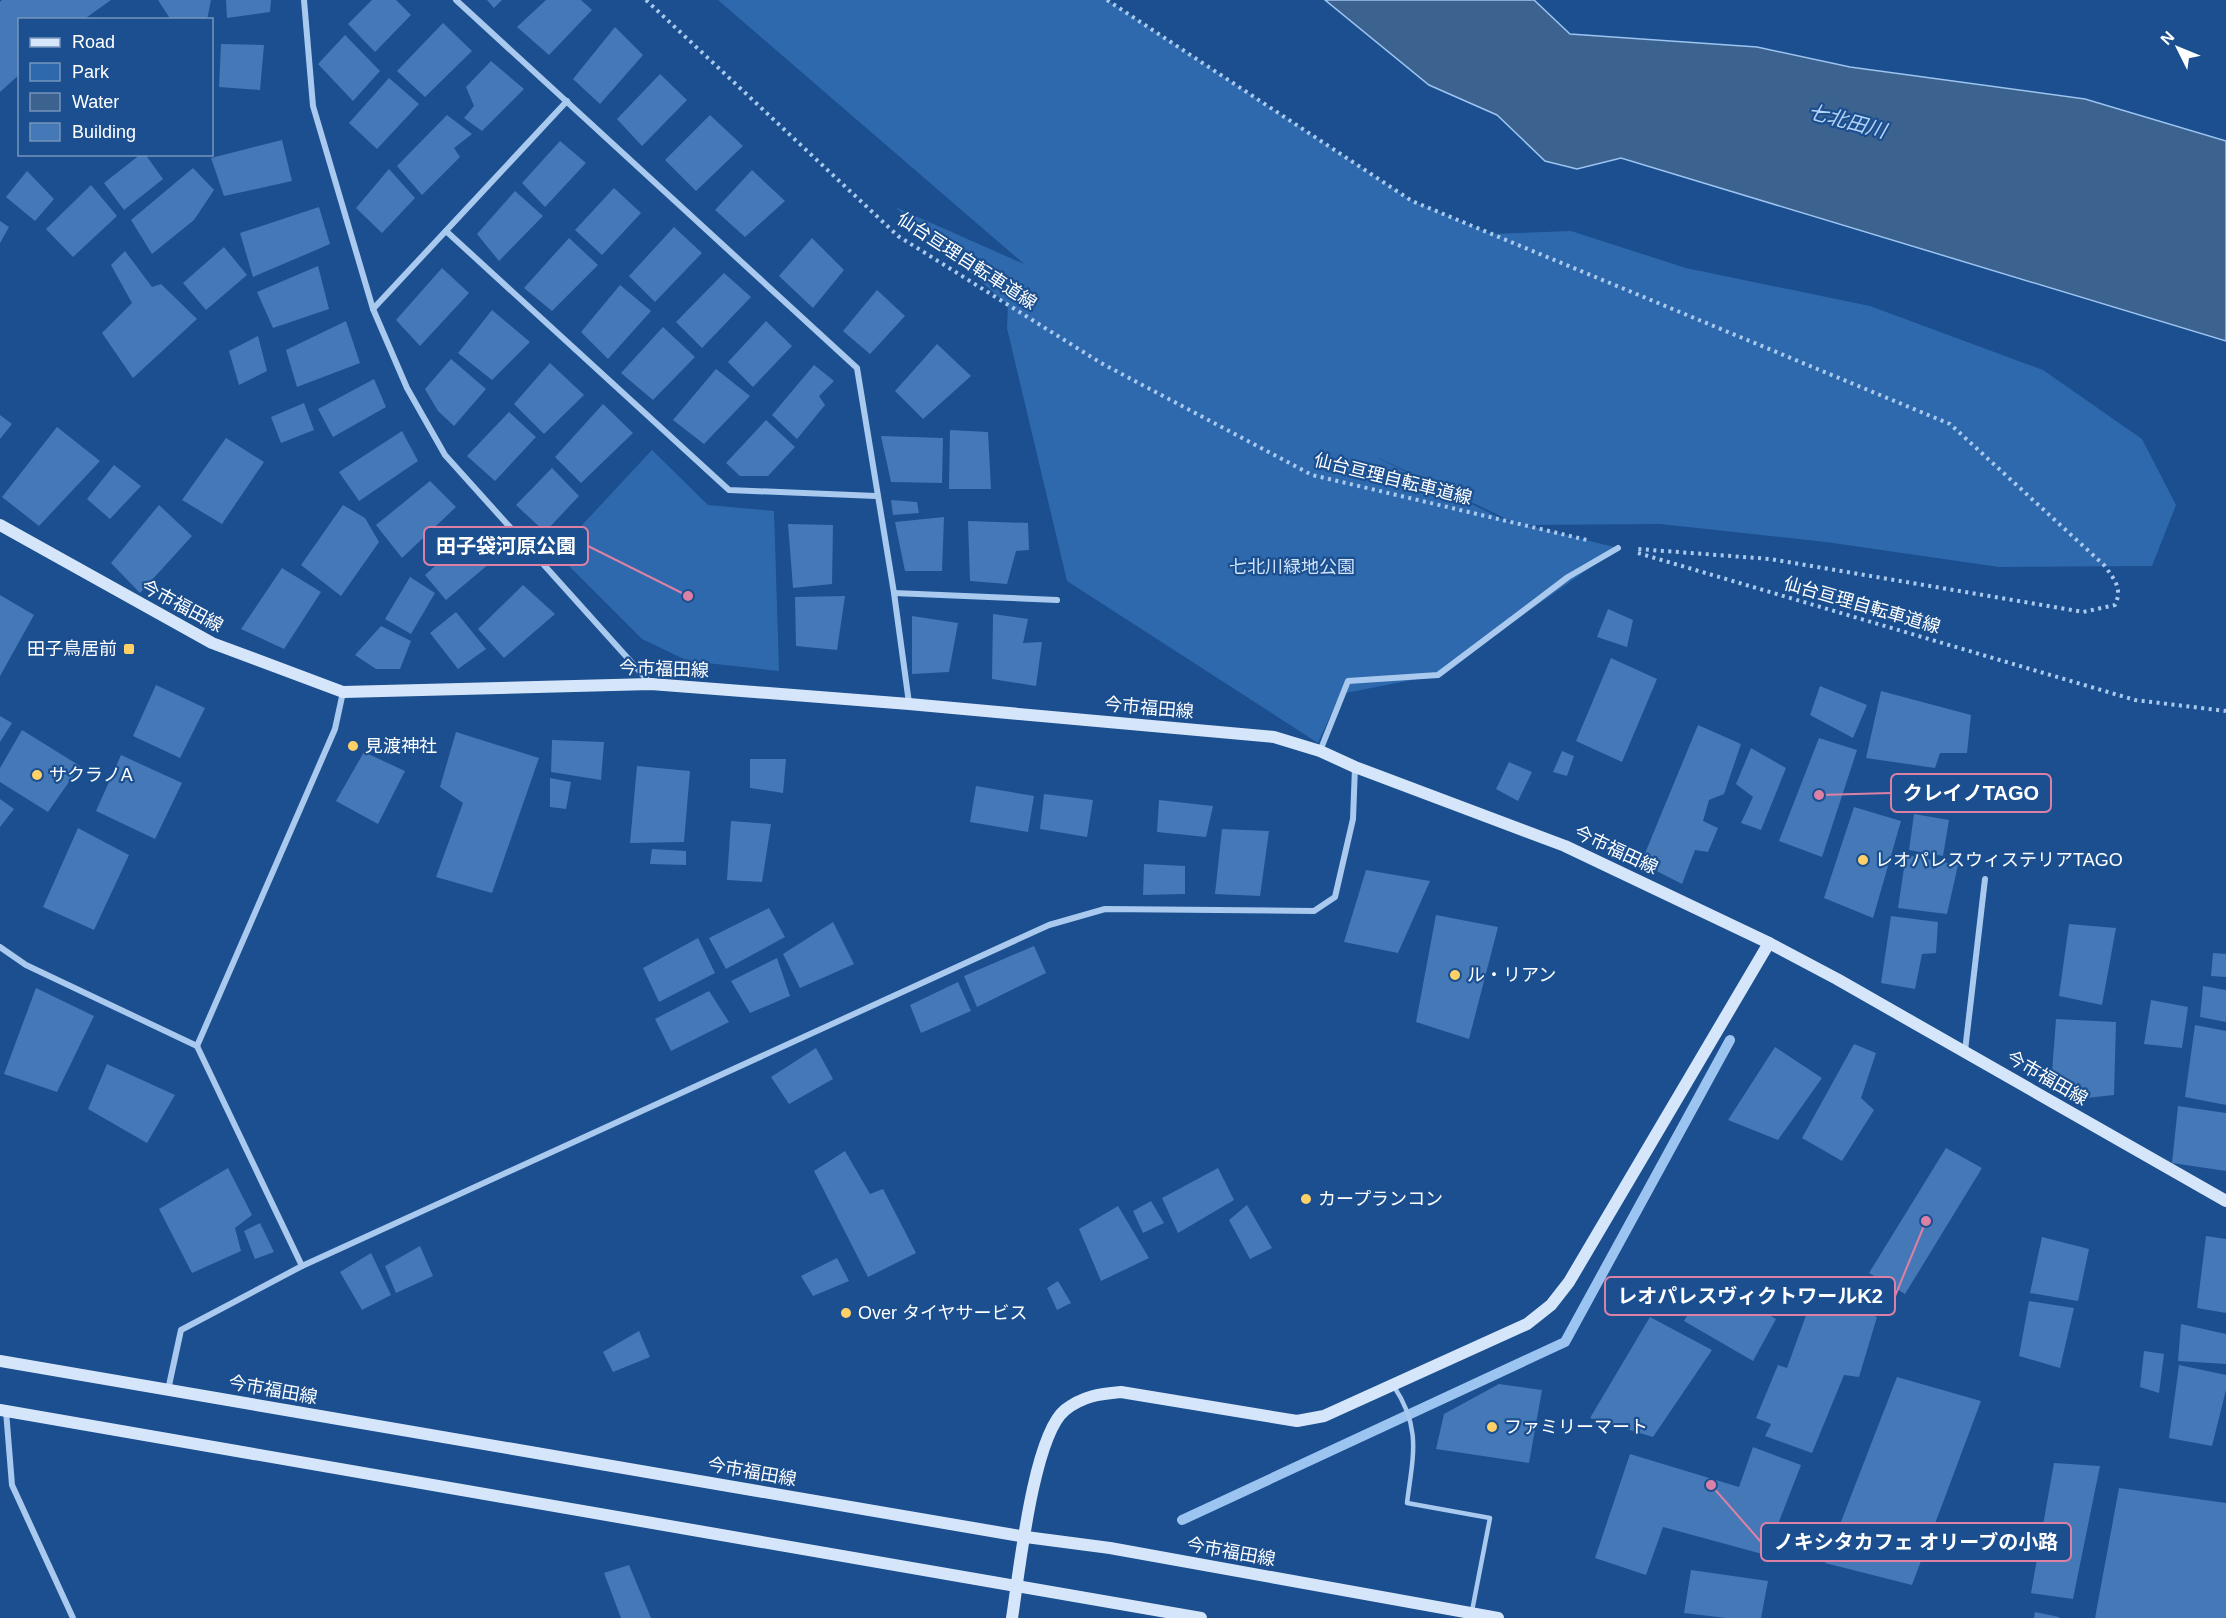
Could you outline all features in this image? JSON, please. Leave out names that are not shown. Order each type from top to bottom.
[{"type":"main road","name":"今市福田線","points":[[0,525],[212,643],[343,692],[651,684],[909,704],[1274,737],[1320,751],[1355,767],[1565,846],[1769,944],[1838,979],[2226,1201]]},
{"type":"main road","points":[[1012,1618],[1036,1474],[1049,1432],[1064,1411],[1091,1395],[1120,1392],[1297,1421],[1324,1416],[1527,1324],[1551,1305],[1569,1282],[1769,944]]},
{"type":"main road","name":"今市福田線","points":[[0,1361],[1026,1537],[1110,1548],[1498,1618]]},
{"type":"main road","points":[[3,1410],[1200,1618]]},
{"type":"street","points":[[304,0],[313,106],[373,309],[407,388],[445,455],[651,684]]},
{"type":"street","points":[[456,0],[857,368],[876,496],[894,593],[909,704]]},
{"type":"street","points":[[373,309],[567,100]]},
{"type":"street","points":[[446,231],[729,490],[876,496]]},
{"type":"street","points":[[1320,751],[1348,681],[1438,675],[1568,577],[1618,548]]},
{"type":"street","points":[[894,593],[1057,600]]},
{"type":"street","points":[[196,1046],[334,729],[343,692]]},
{"type":"street","points":[[168,1390],[181,1330],[302,1266],[1049,925],[1105,909],[1314,911],[1335,897],[1353,819],[1355,767]]},
{"type":"street","points":[[1965,1051],[1985,879]]},
{"type":"street","points":[[0,947],[26,965],[196,1046],[302,1266]]},
{"type":"street","points":[[3,1410],[12,1485],[73,1618]]},
{"type":"lane","points":[[1393,1385],[1405,1402],[1415,1437],[1407,1503],[1490,1518],[1471,1614]]},
{"type":"path","name":"仙台亘理自転車道線","points":[[646,0],[898,236],[1101,363],[1312,475],[1618,548],[2135,700],[2226,711]]},
{"type":"path","points":[[1107,0],[1412,201],[1950,424],[2103,565],[2118,584],[2119,596],[2115,605],[2083,612],[1770,559],[1618,548]]},
{"type":"green space","name":"七北川緑地公園","points":[[718,0],[1107,0],[1412,201],[1491,234],[1571,231],[1686,268],[1870,306],[2043,370],[2142,439],[2176,505],[2152,566],[1999,567],[1826,542],[1660,524],[1525,525],[1618,548],[1438,675],[1340,694],[1318,743],[1067,581],[1007,328],[1008,305],[895,207],[1024,264]],"holes":[[[1378,458],[1515,523],[1504,520]]]},
{"type":"green space","points":[[652,450],[708,505],[774,511],[779,671],[688,661],[642,639],[556,553]]},
{"type":"water","name":"七北田川","points":[[1325,0],[1534,0],[1570,34],[1757,47],[1850,67],[2085,99],[2226,141],[2226,341],[1621,158],[1577,169],[1545,161],[1497,115],[1429,85]]},
{"type":"building","points":[[2,0],[111,0],[86,18],[18,18],[18,76],[0,92],[0,2]]},
{"type":"building","points":[[158,0],[211,0],[207,18],[170,18]]},
{"type":"building","points":[[226,0],[271,0],[270,12],[227,18]]},
{"type":"building","points":[[372,0],[396,0],[411,15],[375,52],[348,24]]},
{"type":"building","points":[[487,0],[502,0],[494,8]]},
{"type":"building","points":[[546,0],[581,0],[592,10],[549,55],[517,27]]},
{"type":"building","points":[[443,23],[472,51],[425,97],[397,71]]},
{"type":"building","points":[[615,27],[643,55],[600,104],[573,79]]},
{"type":"building","points":[[345,35],[380,71],[353,101],[318,64]]},
{"type":"building","points":[[221,44],[264,45],[260,90],[219,87]]},
{"type":"building","points":[[491,61],[524,89],[482,131],[464,118],[474,106],[466,87]]},
{"type":"building","points":[[660,74],[687,100],[642,146],[617,119]]},
{"type":"building","points":[[389,78],[419,104],[377,149],[349,123]]},
{"type":"building","points":[[447,115],[472,134],[454,148],[460,157],[422,195],[397,166]]},
{"type":"building","points":[[710,115],[743,146],[696,191],[665,160]]},
{"type":"building","points":[[282,140],[292,181],[224,196],[211,158]]},
{"type":"building","points":[[560,141],[586,163],[545,207],[522,183]]},
{"type":"building","points":[[138,156],[146,156],[163,179],[124,210],[104,183]]},
{"type":"building","points":[[193,168],[214,190],[194,220],[152,254],[131,220]]},
{"type":"building","points":[[389,169],[415,198],[382,233],[356,208]]},
{"type":"building","points":[[752,170],[785,201],[745,237],[715,210]]},
{"type":"building","points":[[27,171],[54,199],[35,221],[6,197]]},
{"type":"building","points":[[91,185],[117,216],[73,257],[46,229]]},
{"type":"building","points":[[614,188],[641,213],[602,255],[575,230]]},
{"type":"building","points":[[515,191],[543,216],[499,261],[477,234]]},
{"type":"building","points":[[319,207],[330,244],[253,277],[240,233]]},
{"type":"building","points":[[0,221],[9,227],[0,243]]},
{"type":"building","points":[[674,227],[702,253],[655,302],[629,276]]},
{"type":"building","points":[[569,238],[598,265],[552,311],[524,288]]},
{"type":"building","points":[[812,238],[844,270],[813,308],[779,276]]},
{"type":"building","points":[[224,247],[247,275],[206,310],[183,283]]},
{"type":"building","points":[[125,251],[152,287],[161,284],[197,319],[133,378],[102,333],[132,303],[111,265]]},
{"type":"building","points":[[318,266],[329,309],[273,328],[257,292]]},
{"type":"building","points":[[442,268],[469,293],[420,346],[396,320]]},
{"type":"building","points":[[724,273],[751,297],[702,348],[676,322]]},
{"type":"building","points":[[620,285],[651,311],[608,359],[581,332]]},
{"type":"building","points":[[877,290],[905,316],[870,354],[843,331]]},
{"type":"building","points":[[492,310],[530,342],[492,380],[458,353]]},
{"type":"building","points":[[346,321],[360,363],[297,387],[286,350]]},
{"type":"building","points":[[766,321],[792,346],[753,387],[728,362]]},
{"type":"building","points":[[663,327],[695,357],[653,400],[621,373]]},
{"type":"building","points":[[258,336],[267,371],[239,385],[229,351]]},
{"type":"building","points":[[937,344],[971,376],[923,419],[895,391]]},
{"type":"building","points":[[451,359],[486,389],[454,426],[438,411],[425,389]]},
{"type":"building","points":[[550,363],[584,395],[544,434],[514,404]]},
{"type":"building","points":[[814,365],[834,381],[819,396],[825,405],[797,439],[772,415]]},
{"type":"building","points":[[716,369],[750,396],[704,444],[673,420]]},
{"type":"building","points":[[374,379],[386,407],[333,437],[318,409]]},
{"type":"building","points":[[304,403],[314,430],[281,443],[271,417]]},
{"type":"building","points":[[603,404],[633,433],[581,483],[555,457]]},
{"type":"building","points":[[509,412],[536,437],[495,481],[467,456]]},
{"type":"building","points":[[0,415],[12,424],[0,439]]},
{"type":"building","points":[[766,420],[795,447],[768,476],[740,476],[726,463]]},
{"type":"building","points":[[57,427],[100,461],[39,526],[2,497]]},
{"type":"building","points":[[950,430],[988,432],[991,489],[949,489]]},
{"type":"building","points":[[402,431],[418,461],[359,501],[339,472]]},
{"type":"building","points":[[881,436],[943,438],[942,483],[891,482]]},
{"type":"building","points":[[226,438],[264,462],[222,524],[182,500]]},
{"type":"building","points":[[114,465],[141,486],[110,519],[87,499]]},
{"type":"building","points":[[552,468],[579,496],[545,532],[516,505]]},
{"type":"building","points":[[430,481],[456,507],[402,558],[376,525]]},
{"type":"building","points":[[891,500],[917,502],[919,513],[893,515]]},
{"type":"building","points":[[159,505],[192,536],[140,593],[111,563]]},
{"type":"building","points":[[343,505],[365,518],[379,542],[341,596],[301,565]]},
{"type":"building","points":[[944,517],[942,571],[905,571],[895,522]]},
{"type":"building","points":[[968,521],[1028,523],[1029,550],[1016,551],[1007,584],[970,581]]},
{"type":"building","points":[[788,524],[833,525],[832,584],[793,588]]},
{"type":"building","points":[[479,527],[502,553],[446,600],[425,575]]},
{"type":"building","points":[[282,568],[321,592],[284,649],[241,629]]},
{"type":"building","points":[[410,577],[435,593],[411,634],[385,619]]},
{"type":"building","points":[[523,585],[555,614],[504,658],[478,629]]},
{"type":"building","points":[[0,595],[34,615],[0,676]]},
{"type":"building","points":[[845,596],[837,650],[796,646],[795,597]]},
{"type":"building","points":[[1608,609],[1633,620],[1627,647],[1597,637]]},
{"type":"building","points":[[456,612],[486,649],[458,669],[430,633]]},
{"type":"building","points":[[993,614],[1028,619],[1023,643],[1042,642],[1036,686],[992,679]]},
{"type":"building","points":[[912,616],[958,623],[949,672],[912,674]]},
{"type":"building","points":[[381,626],[411,641],[400,669],[376,669],[355,655]]},
{"type":"building","points":[[1611,658],[1657,679],[1622,762],[1576,741]]},
{"type":"building","points":[[156,685],[205,708],[180,758],[133,736]]},
{"type":"building","points":[[1820,686],[1867,705],[1853,738],[1810,715]]},
{"type":"building","points":[[1881,691],[1971,715],[1967,753],[1940,753],[1935,768],[1866,758]]},
{"type":"building","points":[[0,716],[12,723],[0,742]]},
{"type":"building","points":[[1698,725],[1741,744],[1724,794],[1709,800],[1703,821],[1718,828],[1708,852],[1695,850],[1682,884],[1641,863]]},
{"type":"building","name":"サクラノA","points":[[22,730],[80,766],[48,812],[0,782],[0,768]]},
{"type":"building","points":[[456,732],[539,758],[492,893],[436,877],[463,803],[440,787]]},
{"type":"building","points":[[1819,738],[1857,750],[1822,857],[1779,841]]},
{"type":"building","points":[[552,740],[604,742],[601,780],[551,772]]},
{"type":"building","points":[[1751,748],[1786,768],[1761,830],[1741,823],[1753,797],[1736,784]]},
{"type":"building","points":[[1562,751],[1574,756],[1567,776],[1553,772]]},
{"type":"building","points":[[364,752],[405,771],[378,824],[336,801]]},
{"type":"building","points":[[121,755],[182,783],[155,839],[96,811]]},
{"type":"building","points":[[750,759],[786,759],[783,793],[750,788]]},
{"type":"building","points":[[1509,762],[1532,772],[1518,801],[1496,789]]},
{"type":"building","points":[[637,766],[690,771],[684,842],[630,843]]},
{"type":"building","points":[[550,778],[571,782],[566,809],[550,807]]},
{"type":"building","points":[[976,786],[1034,796],[1028,832],[970,822]]},
{"type":"building","points":[[1044,794],[1093,800],[1087,837],[1040,829]]},
{"type":"building","points":[[0,799],[14,809],[0,827]]},
{"type":"building","points":[[1159,800],[1213,806],[1206,837],[1157,832]]},
{"type":"building","name":"レオパレスウィステリアTAGO","points":[[1854,807],[1901,821],[1873,918],[1824,898]]},
{"type":"building","points":[[1914,814],[1949,820],[1943,856],[1909,850]]},
{"type":"building","points":[[731,821],[771,824],[762,882],[727,880]]},
{"type":"building","points":[[78,828],[129,855],[94,930],[43,907]]},
{"type":"building","points":[[1222,829],[1269,831],[1260,896],[1215,894]]},
{"type":"building","points":[[652,849],[686,851],[686,865],[650,864]]},
{"type":"building","points":[[1906,855],[1958,865],[1947,914],[1898,908]]},
{"type":"building","points":[[1144,864],[1185,866],[1185,894],[1143,895]]},
{"type":"building","points":[[1366,870],[1430,881],[1398,953],[1344,942]]},
{"type":"building","points":[[769,908],[785,937],[726,969],[709,938]]},
{"type":"building","name":"ル・リアン","points":[[1436,915],[1498,927],[1469,1039],[1416,1022]]},
{"type":"building","points":[[1891,916],[1938,922],[1936,953],[1922,954],[1915,989],[1881,983]]},
{"type":"building","points":[[833,922],[854,964],[800,988],[783,954]]},
{"type":"building","points":[[2069,924],[2116,928],[2102,1005],[2059,996]]},
{"type":"building","points":[[698,938],[715,973],[659,1002],[643,968]]},
{"type":"building","points":[[1034,946],[1046,973],[977,1007],[964,976]]},
{"type":"building","points":[[2213,953],[2226,954],[2226,977],[2211,976]]},
{"type":"building","points":[[777,958],[790,996],[750,1013],[731,981]]},
{"type":"building","points":[[958,982],[971,1011],[921,1033],[910,1005]]},
{"type":"building","points":[[2203,986],[2226,990],[2226,1022],[2200,1017]]},
{"type":"building","points":[[36,988],[94,1016],[57,1092],[4,1074]]},
{"type":"building","points":[[709,991],[729,1022],[671,1051],[655,1019]]},
{"type":"building","points":[[2151,1000],[2188,1007],[2182,1048],[2144,1044]]},
{"type":"building","points":[[2056,1019],[2116,1022],[2114,1095],[2077,1099],[2051,1086]]},
{"type":"building","points":[[2195,1025],[2226,1031],[2226,1105],[2185,1097]]},
{"type":"building","points":[[1854,1044],[1876,1053],[1861,1098],[1874,1110],[1842,1161],[1802,1138]]},
{"type":"building","points":[[1775,1047],[1822,1078],[1778,1140],[1728,1120]]},
{"type":"building","points":[[816,1048],[833,1079],[789,1104],[771,1077]]},
{"type":"building","points":[[107,1064],[175,1095],[147,1143],[88,1109]]},
{"type":"building","points":[[2178,1106],[2226,1113],[2226,1171],[2172,1163]]},
{"type":"building","points":[[1946,1148],[1982,1168],[1905,1294],[1869,1273]]},
{"type":"building","points":[[845,1151],[870,1194],[883,1189],[916,1253],[868,1277],[814,1171]]},
{"type":"building","points":[[228,1168],[252,1215],[235,1228],[241,1251],[192,1273],[159,1209]]},
{"type":"building","points":[[1218,1168],[1234,1200],[1178,1233],[1162,1198]]},
{"type":"building","points":[[1151,1201],[1164,1223],[1143,1233],[1133,1211]]},
{"type":"building","points":[[1247,1205],[1272,1248],[1250,1259],[1229,1220]]},
{"type":"building","points":[[1118,1206],[1149,1258],[1101,1281],[1079,1229]]},
{"type":"building","points":[[260,1223],[274,1252],[255,1259],[244,1231]]},
{"type":"building","points":[[2206,1236],[2226,1239],[2226,1313],[2197,1308]]},
{"type":"building","points":[[2042,1237],[2089,1249],[2078,1301],[2030,1293]]},
{"type":"building","points":[[420,1246],[433,1276],[396,1293],[385,1266]]},
{"type":"building","points":[[371,1253],[391,1295],[362,1310],[340,1272]]},
{"type":"building","points":[[837,1258],[849,1281],[813,1296],[801,1276]]},
{"type":"building","points":[[1058,1281],[1071,1303],[1057,1310],[1047,1288]]},
{"type":"building","points":[[1709,1281],[1776,1319],[1753,1361],[1684,1321]]},
{"type":"building","points":[[1814,1293],[1877,1317],[1859,1377],[1844,1375],[1812,1453],[1765,1436],[1771,1424],[1756,1418],[1778,1365],[1787,1368]]},
{"type":"building","points":[[2029,1301],[2074,1308],[2060,1368],[2019,1356]]},
{"type":"building","points":[[1650,1317],[1712,1350],[1653,1437],[1590,1418]]},
{"type":"building","points":[[2181,1324],[2226,1334],[2226,1364],[2178,1361]]},
{"type":"building","points":[[639,1331],[650,1357],[613,1372],[603,1352]]},
{"type":"building","points":[[2144,1351],[2164,1354],[2159,1393],[2140,1387]]},
{"type":"building","points":[[2179,1365],[2226,1375],[2226,1390],[2212,1446],[2169,1438]]},
{"type":"building","points":[[1897,1377],[1981,1401],[1912,1585],[1825,1563]]},
{"type":"building","points":[[1499,1384],[1542,1390],[1529,1463],[1436,1449],[1444,1414]]},
{"type":"building","points":[[1753,1447],[1801,1465],[1766,1555],[1663,1527],[1646,1575],[1595,1558],[1630,1454],[1739,1487]]},
{"type":"building","points":[[2054,1463],[2100,1466],[2073,1599],[2031,1593]]},
{"type":"building","points":[[2119,1488],[2226,1503],[2226,1618],[2095,1618]]},
{"type":"building","points":[[629,1565],[651,1618],[621,1618],[604,1573]]},
{"type":"building","points":[[1691,1570],[1768,1581],[1761,1618],[1726,1618],[1684,1613]]},
{"type":"building","points":[[2035,1612],[2059,1617],[2059,1618],[2034,1618]]},
{"type":"waterway","points":[[1182,1520],[1565,1342],[1730,1040]]},
{"type":"place","name":"田子袋河原公園","points":[[688,596]]},
{"type":"place","name":"田子鳥居前","points":[[129,649]]},
{"type":"place","name":"見渡神社","points":[[353,746]]},
{"type":"place","name":"サクラノA","points":[[37,775]]},
{"type":"place","name":"クレイノTAGO","points":[[1819,795]]},
{"type":"place","name":"レオパレスウィステリアTAGO","points":[[1863,860]]},
{"type":"place","name":"ル・リアン","points":[[1455,975]]},
{"type":"place","name":"カープランコン","points":[[1306,1199]]},
{"type":"place","name":"レオパレスヴィクトワールK2","points":[[1926,1221]]},
{"type":"place","name":"Over タイヤサービス","points":[[846,1313]]},
{"type":"place","name":"ファミリーマート","points":[[1492,1427]]},
{"type":"place","name":"ノキシタカフェ オリーブの小路","points":[[1711,1485]]}]
